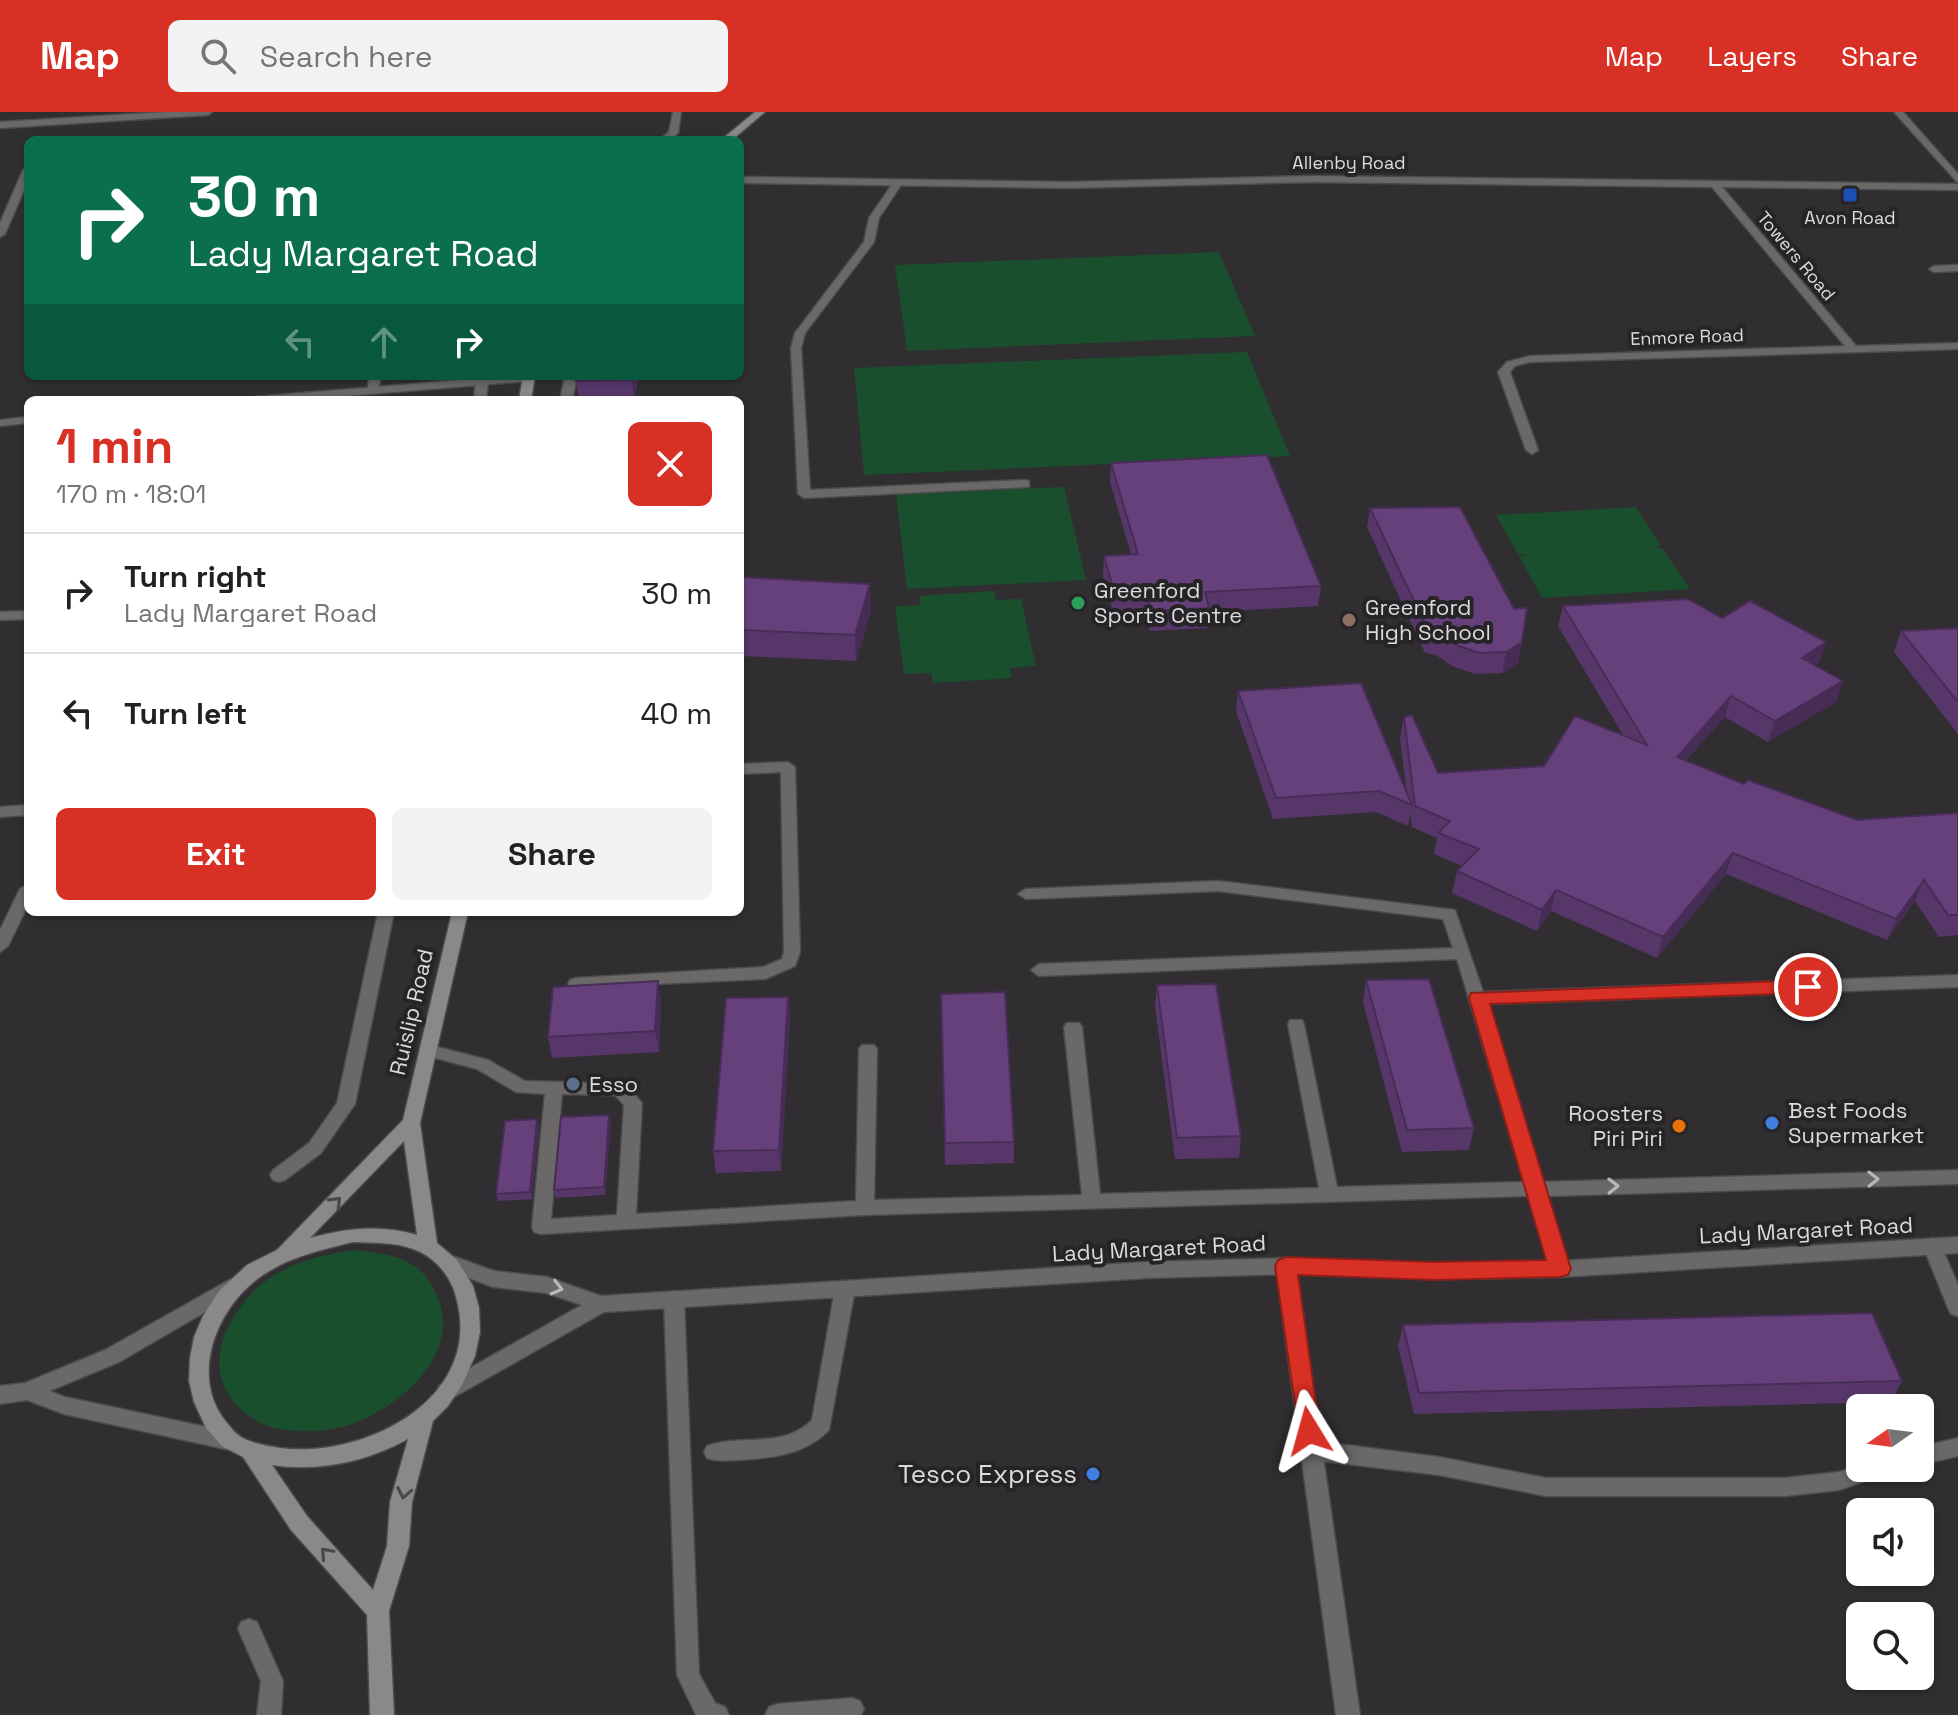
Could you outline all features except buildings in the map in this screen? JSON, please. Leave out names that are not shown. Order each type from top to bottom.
[{"type":"main road","points":[[731,136],[761,112]]},
{"type":"main road","name":"Ruislip Road","points":[[428,1247],[411,1123],[459,916]]},
{"type":"main road","name":"Ruislip Road","points":[[281,1257],[411,1123]]},
{"type":"main road","points":[[240,1446],[279,1457],[324,1458],[370,1446],[424,1418],[447,1391],[467,1354],[473,1316],[466,1286],[447,1262],[428,1247],[388,1236],[353,1235],[317,1242],[281,1257],[243,1279],[222,1302],[210,1322],[197,1363],[199,1395],[299,1523],[378,1611]]},
{"type":"main road","points":[[382,1715],[378,1611],[398,1546],[401,1502],[424,1418]]},
{"type":"street","points":[[0,125],[208,112]]},
{"type":"street","points":[[669,136],[673,133],[677,112]]},
{"type":"street","points":[[1898,112],[1958,180]]},
{"type":"street","points":[[0,234],[24,179]]},
{"type":"street","name":"Allenby Road","points":[[744,180],[1069,185],[1313,179],[1958,187]]},
{"type":"street","points":[[898,182],[874,218],[869,242],[800,333],[796,348],[804,494],[1025,484]]},
{"type":"street","name":"Towers Road","points":[[1714,183],[1854,350]]},
{"type":"street","points":[[1934,269],[1958,268]]},
{"type":"street","name":"Enmore Road","points":[[1532,450],[1504,372],[1511,364],[1530,359],[1958,346]]},
{"type":"street","points":[[374,389],[375,380]]},
{"type":"street","points":[[298,396],[501,380]]},
{"type":"street","points":[[480,396],[482,382]]},
{"type":"street","points":[[0,423],[24,420]]},
{"type":"street","points":[[0,616],[24,615]]},
{"type":"street","points":[[576,984],[765,973],[789,962],[792,952],[788,767],[744,769]]},
{"type":"street","points":[[0,812],[24,810]]},
{"type":"street","points":[[1026,894],[1218,886],[1449,914],[1478,998],[1560,1269]]},
{"type":"street","points":[[0,946],[24,897]]},
{"type":"street","points":[[279,1175],[315,1148],[346,1104],[385,916]]},
{"type":"street","points":[[1039,970],[1463,953]]},
{"type":"street","points":[[1478,998],[1958,981]]},
{"type":"street","points":[[1296,1024],[1329,1194]]},
{"type":"street","points":[[1073,1027],[1092,1201]]},
{"type":"street","points":[[865,1208],[868,1049]]},
{"type":"street","points":[[430,1051],[482,1064],[522,1087],[619,1089],[633,1103],[626,1222]]},
{"type":"street","points":[[554,1089],[541,1227],[865,1208],[1958,1177]]},
{"type":"street","name":"Lady Margaret Road","points":[[447,1391],[601,1304],[1147,1270],[1286,1266],[1435,1271],[1560,1269],[1958,1245]]},
{"type":"street","points":[[1932,1246],[1958,1308]]},
{"type":"street","name":"Lady Margaret Road","points":[[447,1262],[493,1279],[565,1289],[601,1304]]},
{"type":"street","points":[[1286,1266],[1348,1715]]},
{"type":"street","points":[[0,1395],[27,1391],[112,1356],[190,1313],[243,1279]]},
{"type":"street","points":[[714,1452],[791,1445],[811,1437],[822,1424],[845,1289]]},
{"type":"street","points":[[674,1299],[688,1675],[707,1712],[717,1715]]},
{"type":"street","points":[[27,1391],[64,1405],[240,1446]]},
{"type":"street","points":[[1934,1453],[1958,1447]]},
{"type":"street","points":[[1311,1453],[1347,1454],[1439,1466],[1546,1487],[1785,1487],[1846,1479]]},
{"type":"street","points":[[249,1629],[272,1681],[269,1715]]},
{"type":"street","points":[[777,1715],[852,1709]]},
{"type":"green space","points":[[1219,252],[1255,336],[907,351],[895,265]]},
{"type":"green space","points":[[1247,352],[1290,456],[864,475],[854,368]]},
{"type":"green space","points":[[1064,487],[1086,580],[907,589],[896,494]]},
{"type":"green space","points":[[1636,507],[1661,546],[1650,547],[1662,548],[1690,589],[1542,598],[1519,556],[1529,555],[1518,554],[1496,515]]},
{"type":"green space","points":[[994,591],[996,600],[1021,599],[1036,666],[1010,668],[1012,678],[933,683],[931,673],[904,674],[895,606],[920,605],[919,596]]},
{"type":"green space","points":[[355,1250],[400,1258],[418,1269],[430,1282],[440,1304],[443,1323],[433,1360],[407,1391],[391,1404],[348,1425],[329,1430],[299,1431],[274,1428],[257,1421],[238,1407],[227,1393],[221,1377],[221,1346],[234,1316],[255,1290],[277,1273],[315,1258]]},
{"type":"place","name":"Avon Road","points":[[1850,195]]},
{"type":"place","name":"Greenford Sports Centre","points":[[1078,603]]},
{"type":"place","name":"Greenford High School","points":[[1349,620]]},
{"type":"place","name":"Esso","points":[[573,1084]]},
{"type":"place","name":"Best Foods Supermarket","points":[[1772,1123]]},
{"type":"place","name":"Roosters Piri Piri","points":[[1679,1126]]},
{"type":"place","name":"Tesco Express","points":[[1093,1474]]},
{"type":"route","points":[[1309,1431],[1286,1266],[1435,1271],[1560,1269],[1478,998],[1808,987]]}]
